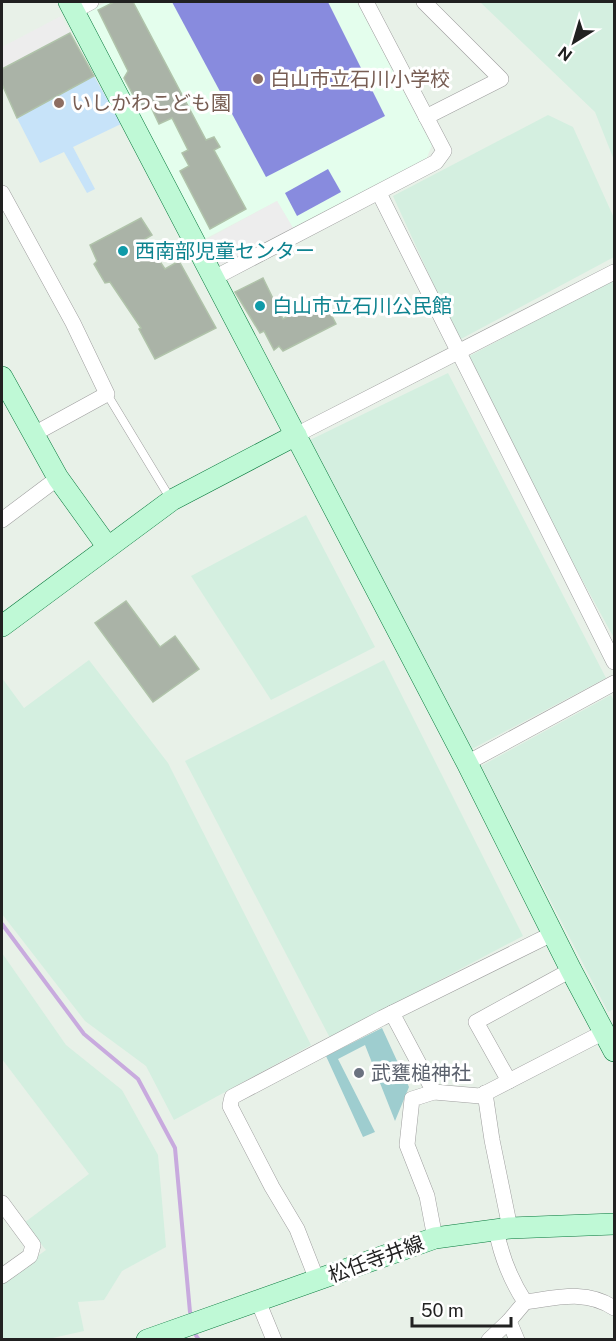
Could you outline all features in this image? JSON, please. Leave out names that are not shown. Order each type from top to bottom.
[{"type":"street","points":[[214,278],[436,162],[444,151],[366,2]]},
{"type":"street","points":[[424,2],[501,79],[426,117]]},
{"type":"street","points":[[78,5],[214,278],[467,763],[571,970],[607,1026],[615,1051]]},
{"type":"street","points":[[2,193],[73,323],[108,394],[34,434]]},
{"type":"street","points":[[379,193],[615,662]]},
{"type":"street","points":[[2,626],[172,500],[615,272]]},
{"type":"street","points":[[2,376],[58,478],[107,546]]},
{"type":"street","points":[[2,520],[58,478]]},
{"type":"street","points":[[467,763],[615,683]]},
{"type":"street","points":[[317,1280],[297,1229],[272,1187],[230,1106],[232,1097],[392,1013],[554,933]]},
{"type":"street","points":[[509,1081],[476,1022],[571,970]]},
{"type":"street","points":[[392,1013],[434,1092]]},
{"type":"street","points":[[435,1238],[427,1196],[407,1144],[412,1100],[434,1092],[480,1096],[607,1026]]},
{"type":"street","points":[[485,1093],[503,1229],[500,1250],[514,1286],[525,1302]]},
{"type":"street","points":[[2,1203],[33,1245],[30,1256],[2,1276]]},
{"type":"street","name":"松任寺井線","points":[[147,1340],[435,1238],[503,1229],[615,1224]]},
{"type":"street","points":[[489,1340],[525,1302],[581,1295],[615,1308]]},
{"type":"street","points":[[258,1301],[274,1340]]},
{"type":"street","points":[[509,1321],[517,1340]]},
{"type":"lane","points":[[108,394],[172,500]]},
{"type":"shaded area","name":"白山市立石川小学校","points":[[107,2],[357,2],[432,145],[426,160],[293,228],[277,201],[203,240],[83,13]]},
{"type":"shaded area","points":[[172,2],[328,2],[385,116],[266,177]]},
{"type":"shaded area","points":[[480,2],[614,2],[614,160],[595,112]]},
{"type":"shaded area","points":[[61,16],[70,33],[2,69],[2,47]]},
{"type":"shaded area","points":[[94,76],[121,124],[73,147],[95,189],[87,193],[64,152],[40,163],[17,118]]},
{"type":"shaded area","points":[[548,115],[573,127],[614,218],[614,257],[459,340],[393,196]]},
{"type":"shaded area","points":[[328,169],[341,192],[297,216],[285,193]]},
{"type":"shaded area","points":[[277,201],[293,228],[218,266],[204,241]]},
{"type":"shaded area","points":[[614,279],[614,638],[462,360]]},
{"type":"shaded area","points":[[448,373],[606,678],[472,749],[310,440]]},
{"type":"shaded area","points":[[306,515],[375,647],[271,700],[191,576]]},
{"type":"shaded area","points":[[89,660],[168,763],[311,1045],[174,1120],[146,1066],[85,1021],[2,914],[2,678],[24,708]]},
{"type":"shaded area","points":[[384,660],[523,936],[330,1038],[185,761]]},
{"type":"shaded area","points":[[611,695],[614,701],[614,1009],[608,1012],[481,766]]},
{"type":"shaded area","points":[[2,953],[66,1045],[122,1090],[158,1155],[166,1247],[122,1271],[104,1300],[78,1302],[84,1331],[48,1339],[2,1339],[2,1282],[46,1250],[24,1223],[89,1174],[2,1059]]},
{"type":"shaded area","points":[[382,1028],[409,1087],[395,1121],[365,1045],[338,1059],[375,1132],[363,1137],[326,1056]]},
{"type":"building","points":[[114,2],[133,2],[206,140],[214,137],[220,147],[214,150],[246,209],[210,229],[180,171],[189,166],[182,153],[188,150],[172,118],[159,124],[150,105],[140,108],[124,78],[128,71],[98,10]]},
{"type":"building","points":[[70,33],[94,76],[17,118],[2,84],[2,69]]},
{"type":"building","points":[[141,218],[152,235],[145,239],[165,269],[179,261],[216,328],[155,359],[139,329],[141,328],[110,282],[105,283],[94,264],[97,261],[90,245]]},
{"type":"building","points":[[263,278],[283,319],[322,297],[336,324],[283,351],[279,346],[274,350],[264,331],[260,333],[235,292]]},
{"type":"building","points":[[126,601],[160,647],[175,636],[199,669],[153,702],[95,623]]},
{"type":"waterway","points":[[2,924],[84,1034],[138,1079],[175,1148],[190,1312]]},
{"type":"waterway","points":[[195,1334],[199,1340]]},
{"type":"place","name":"白山市立石川小学校","points":[[258,79]]},
{"type":"place","name":"いしかわこども園","points":[[59,103]]},
{"type":"place","name":"西南部児童センター","points":[[123,251]]},
{"type":"place","name":"白山市立石川公民館","points":[[260,306]]},
{"type":"place","name":"武甕槌神社","points":[[359,1073]]}]
